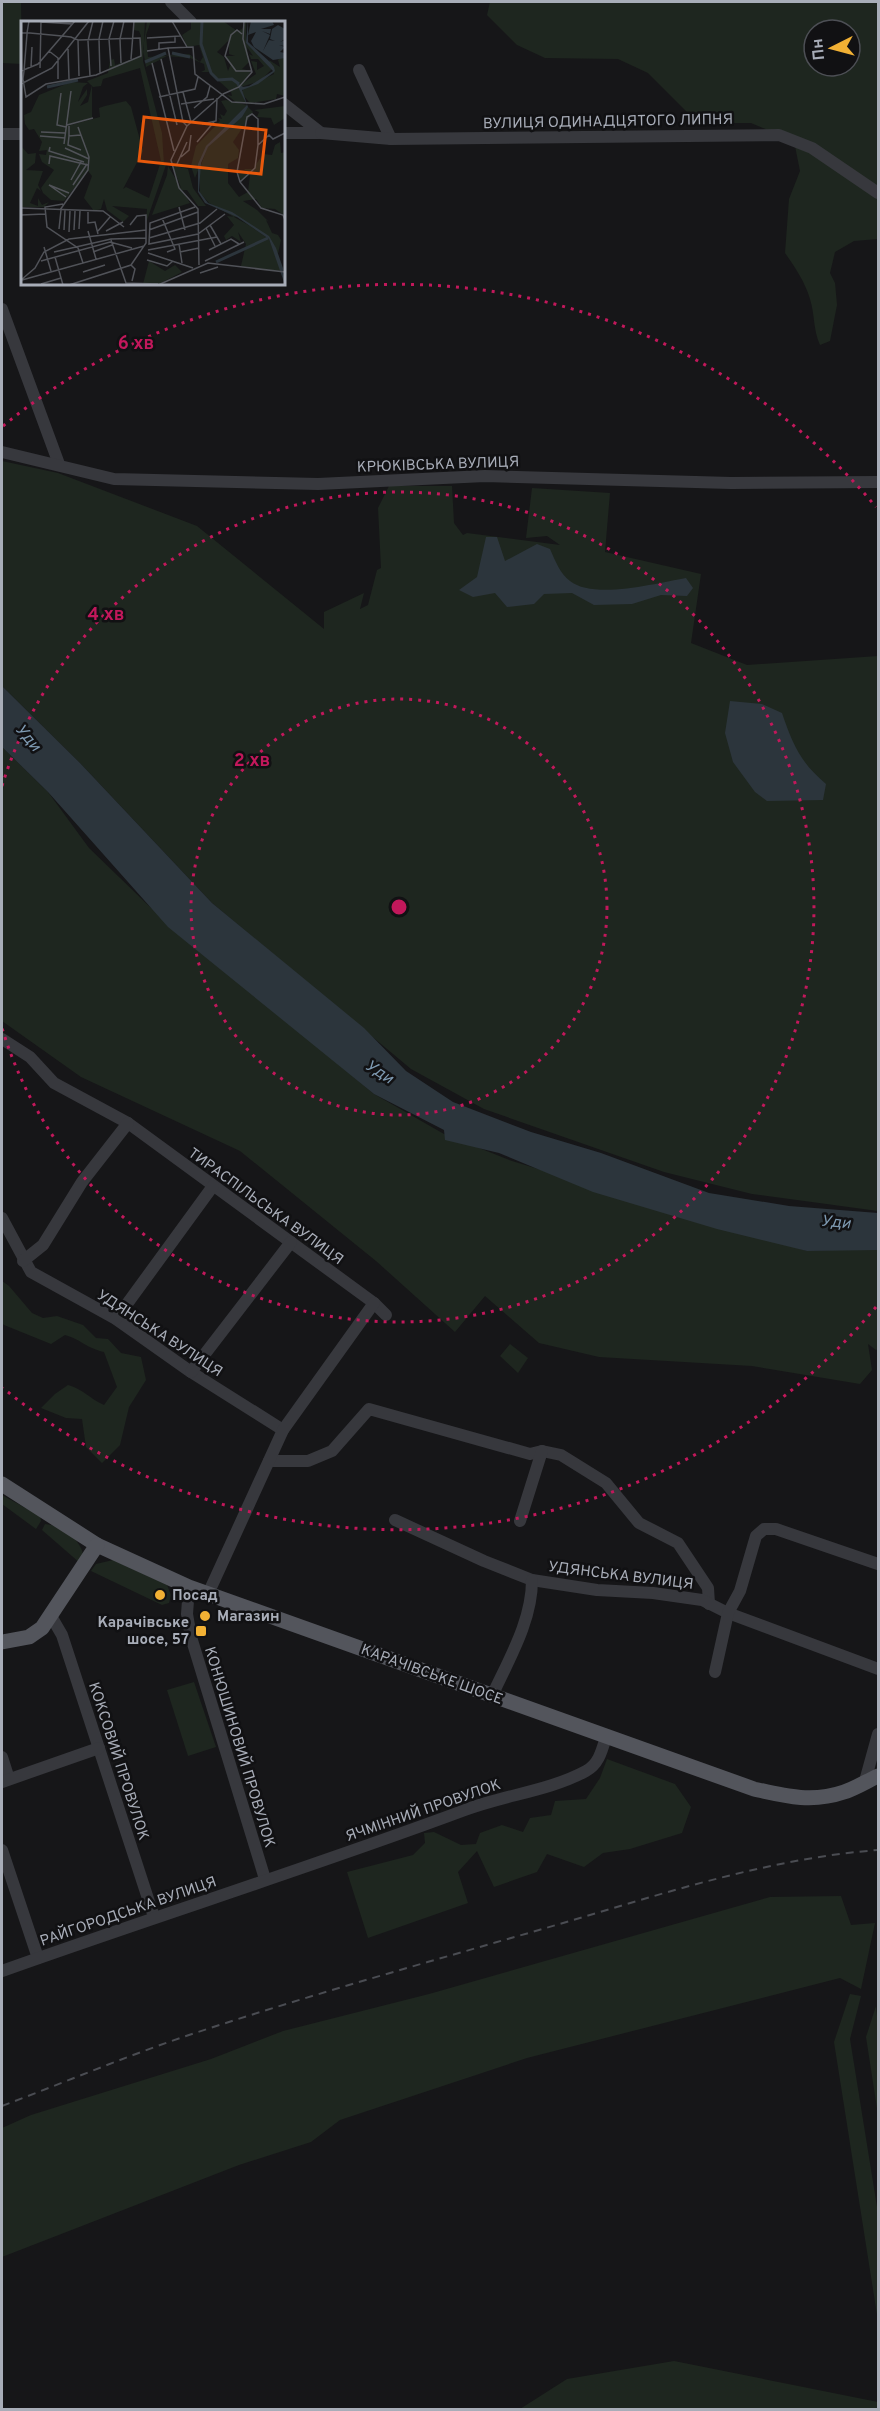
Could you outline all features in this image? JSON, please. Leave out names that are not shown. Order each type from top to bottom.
[{"type":"main road","name":"КАРАЧІВСЬКЕ ШОСЕ","points":[[2,1486],[97,1545],[189,1587],[754,1789],[797,1799],[818,1799],[845,1792],[872,1779]]},
{"type":"main road","points":[[2,1642],[29,1637],[42,1628],[97,1545]]},
{"type":"street","points":[[171,2],[190,21]]},
{"type":"street","points":[[358,69],[391,139]]},
{"type":"street","points":[[285,105],[321,133]]},
{"type":"street","name":"ВУЛИЦЯ ОДИНАДЦЯТОГО ЛИПНЯ","points":[[285,133],[321,133],[391,139],[778,135],[812,148],[879,193]]},
{"type":"street","points":[[2,134],[21,134]]},
{"type":"street","points":[[2,309],[59,464]]},
{"type":"street","name":"КРЮКІВСЬКА ВУЛИЦЯ","points":[[2,452],[114,479],[294,483],[485,476],[731,483],[879,482]]},
{"type":"street","name":"ТИРАСПІЛЬСЬКА ВУЛИЦЯ","points":[[2,1039],[30,1057],[54,1083],[128,1123],[374,1303],[386,1315]]},
{"type":"street","points":[[2,1218],[24,1261],[43,1245],[82,1182],[128,1123]]},
{"type":"street","points":[[116,1319],[213,1186]]},
{"type":"street","points":[[191,1372],[291,1242]]},
{"type":"street","name":"УДЯНСЬКА ВУЛИЦЯ","points":[[24,1261],[31,1272],[116,1319],[191,1372],[284,1430]]},
{"type":"street","points":[[208,1594],[284,1430],[374,1303]]},
{"type":"street","points":[[269,1461],[308,1461],[332,1451],[369,1409],[530,1454],[542,1451],[561,1455],[606,1484],[639,1523],[678,1543],[708,1588],[709,1604]]},
{"type":"street","points":[[520,1521],[542,1451]]},
{"type":"street","name":"УДЯНСЬКА ВУЛИЦЯ","points":[[395,1520],[484,1561],[532,1580],[597,1590],[653,1593],[702,1600],[728,1613],[879,1669]]},
{"type":"street","points":[[715,1672],[728,1613],[740,1591],[756,1536],[764,1529],[776,1529],[879,1564]]},
{"type":"street","points":[[492,1696],[526,1622],[532,1602],[532,1580]]},
{"type":"street","name":"КОНЮШИНОВИЙ ПРОВУЛОК","points":[[189,1587],[187,1614],[191,1637],[265,1879]]},
{"type":"street","name":"КОКСОВИЙ ПРОВУЛОК","points":[[51,1616],[62,1635],[154,1917]]},
{"type":"street","points":[[872,1779],[879,1734]]},
{"type":"street","name":"ЯЧМІННИЙ ПРОВУЛОК","points":[[265,1879],[383,1841],[483,1803],[550,1785],[588,1770],[599,1759],[606,1737]]},
{"type":"street","points":[[2,1757],[5,1781],[99,1748]]},
{"type":"street","points":[[2,1850],[38,1958]]},
{"type":"street","name":"РАЙГОРОДСЬКА ВУЛИЦЯ","points":[[2,1971],[265,1879]]},
{"type":"shaded area","points":[[2,2],[21,2],[21,64],[2,63]]},
{"type":"shaded area","points":[[490,2],[878,2],[878,239],[854,241],[835,252],[830,273],[835,283],[837,305],[830,341],[820,345],[808,293],[785,253],[789,199],[800,171],[794,141],[751,123],[698,123],[648,73],[618,59],[545,58],[517,45],[487,15]]},
{"type":"shaded area","points":[[2,461],[58,473],[197,526],[324,629],[324,612],[364,593],[360,609],[368,605],[377,570],[381,568],[378,508],[389,486],[452,486],[454,523],[463,535],[467,533],[560,545],[547,536],[526,538],[532,488],[610,493],[605,552],[701,574],[691,643],[747,665],[878,656],[878,1211],[752,1194],[664,1172],[484,1109],[411,1069],[212,903],[80,763],[2,686]]},
{"type":"shaded area","points":[[2,747],[48,792],[89,848],[149,906],[374,1094],[444,1134],[512,1161],[807,1251],[878,1248],[878,1349],[868,1344],[872,1370],[860,1384],[752,1366],[599,1357],[539,1343],[485,1296],[455,1332],[376,1261],[240,1151],[81,1077],[2,1021]]},
{"type":"shaded area","points":[[2,1281],[32,1313],[43,1318],[57,1316],[83,1325],[96,1338],[108,1339],[121,1353],[141,1357],[146,1380],[129,1407],[120,1445],[102,1463],[86,1447],[82,1419],[66,1418],[41,1408],[68,1385],[104,1405],[117,1387],[104,1352],[65,1335],[51,1344],[4,1325],[2,1323]]},
{"type":"shaded area","points":[[510,1344],[528,1358],[518,1373],[500,1356]]},
{"type":"shaded area","points":[[2,1495],[40,1516],[41,1521],[36,1529],[2,1504]]},
{"type":"shaded area","points":[[45,1524],[57,1527],[74,1538],[83,1554],[80,1563],[42,1530]]},
{"type":"shaded area","points":[[113,1560],[167,1585],[171,1595],[169,1603],[162,1605],[91,1571],[96,1564]]},
{"type":"shaded area","points":[[194,1682],[216,1747],[188,1756],[167,1690]]},
{"type":"shaded area","points":[[607,1759],[675,1784],[691,1807],[682,1833],[630,1849],[603,1853],[584,1867],[547,1854],[537,1872],[494,1887],[477,1851],[458,1872],[468,1903],[368,1938],[347,1872],[413,1855],[425,1843],[424,1833],[434,1832],[461,1845],[476,1844],[480,1833],[502,1825],[523,1832],[530,1818],[551,1815],[555,1801],[586,1799],[600,1778]]},
{"type":"shaded area","points":[[841,1896],[851,1925],[875,1923],[861,1989],[840,1978],[527,2058],[340,2120],[311,2142],[239,2165],[2,2257],[2,2128],[31,2115],[211,2059],[283,2031],[429,1994],[770,1897]]},
{"type":"shaded area","points":[[850,1994],[861,1996],[850,2039],[878,2213],[878,2321],[834,2042]]},
{"type":"shaded area","points":[[876,2006],[878,2025],[878,2115],[866,2037]]},
{"type":"shaded area","points":[[674,2361],[878,2402],[878,2409],[520,2409],[567,2379]]},
{"type":"water","points":[[486,537],[497,537],[505,561],[537,544],[550,549],[563,575],[581,587],[610,590],[686,578],[693,588],[687,596],[661,595],[632,604],[594,605],[572,593],[544,594],[534,604],[507,607],[495,593],[473,597],[459,590],[477,577]]},
{"type":"water","name":"Уди","points":[[2,686],[80,763],[212,903],[364,1028],[406,1071],[453,1102],[531,1132],[601,1153],[709,1193],[789,1206],[878,1213],[878,1250],[807,1251],[717,1229],[593,1192],[499,1153],[445,1140],[444,1130],[374,1094],[168,927],[48,792],[2,747]]},
{"type":"water","points":[[730,701],[762,704],[782,713],[798,752],[826,784],[823,800],[767,801],[755,792],[733,762],[725,733]]},
{"type":"railway","points":[[2,2106],[186,2036],[406,1968],[707,1881],[792,1862],[878,1850]]},
{"type":"place","name":"Посад","points":[[160,1595]]},
{"type":"place","name":"Магазин","points":[[205,1616]]},
{"type":"place","name":"Карачівське шосе, 57","points":[[201,1631]]}]
